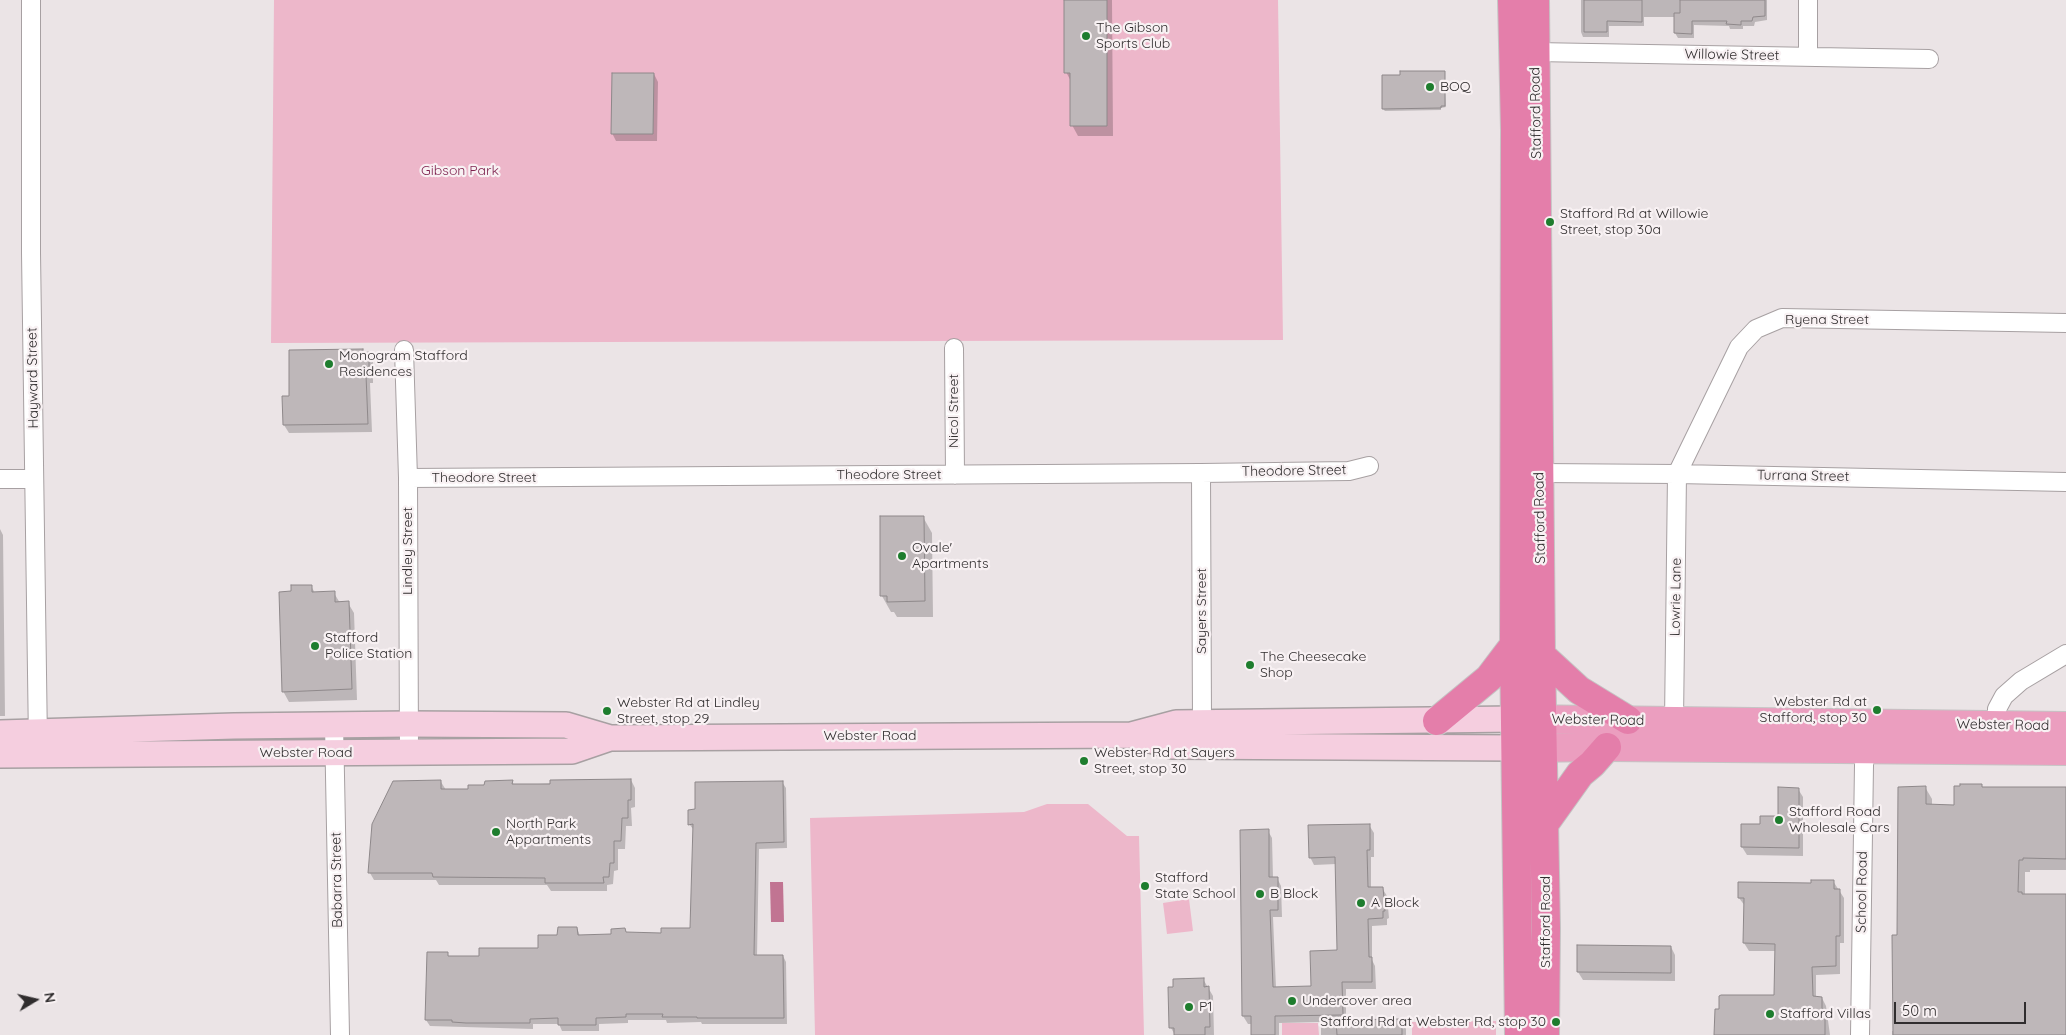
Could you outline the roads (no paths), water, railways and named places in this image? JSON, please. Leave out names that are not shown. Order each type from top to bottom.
[{"type":"highway","name":"Stafford Road","points":[[1512,0],[1516,130],[1514,645],[1519,1035]]},
{"type":"highway","name":"Stafford Road","points":[[1535,0],[1541,655],[1545,823],[1545,1035]]},
{"type":"highway","points":[[1437,721],[1489,678],[1514,645]]},
{"type":"highway","points":[[1541,655],[1579,690],[1628,720]]},
{"type":"highway","points":[[1545,823],[1580,774],[1607,747]]},
{"type":"main road","name":"Webster Road","points":[[0,755],[38,744],[334,724],[566,725],[610,738],[1131,735],[1176,723],[1515,719],[1674,721],[1997,738],[2066,751]]},
{"type":"main road","name":"Webster Road","points":[[1131,735],[1172,746],[1211,747],[1607,747],[1866,750],[1997,738],[2066,726]]},
{"type":"main road","name":"Webster Road","points":[[0,734],[38,744],[409,753],[572,751],[610,738]]},
{"type":"street","name":"Hayward Street","points":[[31,0],[31,253],[38,744]]},
{"type":"street","points":[[1808,0],[1808,57]]},
{"type":"street","name":"Willowie Street","points":[[1535,52],[1929,58]]},
{"type":"street","name":"Ryena Street","points":[[1677,474],[1738,347],[1756,328],[1782,318],[2066,323]]},
{"type":"street","name":"Nicol Street","points":[[954,348],[954,475]]},
{"type":"street","name":"Lindley Street","points":[[404,350],[408,478],[409,753]]},
{"type":"street","name":"Theodore Street","points":[[408,478],[1201,473],[1349,471],[1369,466]]},
{"type":"street","name":"Sayers Street","points":[[1201,473],[1202,722],[1211,747]]},
{"type":"street","name":"Turrana Street","points":[[1539,473],[2066,482]]},
{"type":"street","name":"Lowrie Lane","points":[[1674,721],[1677,474]]},
{"type":"street","points":[[0,479],[34,479]]},
{"type":"street","points":[[1997,738],[1998,709],[2004,696],[2021,681],[2066,654]]},
{"type":"street","name":"Babarra Street","points":[[334,724],[340,1035]]},
{"type":"street","name":"School Road","points":[[1860,1035],[1864,765],[1866,750]]},
{"type":"place","name":"The Gibson Sports Club","points":[[1086,36]]},
{"type":"place","name":"BOQ","points":[[1430,87]]},
{"type":"place","name":"Stafford Rd at Willowie Street, stop 30a","points":[[1550,222]]},
{"type":"place","name":"Monogram Stafford Residences","points":[[329,364]]},
{"type":"place","name":"Ovale' Apartments","points":[[902,556]]},
{"type":"place","name":"Stafford Police Station","points":[[315,646]]},
{"type":"place","name":"The Cheesecake Shop","points":[[1250,665]]},
{"type":"place","name":"Webster Rd at Stafford, stop 30","points":[[1877,710]]},
{"type":"place","name":"Webster Rd at Lindley Street, stop 29","points":[[607,711]]},
{"type":"place","name":"Webster Rd at Sayers Street, stop 30","points":[[1084,761]]},
{"type":"place","name":"Stafford Road Wholesale Cars","points":[[1779,820]]},
{"type":"place","name":"North Park Appartments","points":[[496,832]]},
{"type":"place","name":"Stafford State School","points":[[1145,886]]},
{"type":"place","name":"B Block","points":[[1260,894]]},
{"type":"place","name":"A Block","points":[[1361,903]]},
{"type":"place","name":"Undercover area","points":[[1292,1001]]},
{"type":"place","name":"P1","points":[[1189,1007]]},
{"type":"place","name":"Stafford Villas","points":[[1770,1014]]},
{"type":"place","name":"Stafford Rd at Webster Rd, stop 30","points":[[1556,1022]]},
{"type":"park label","name":"Gibson Park","points":[[460,171]]}]
